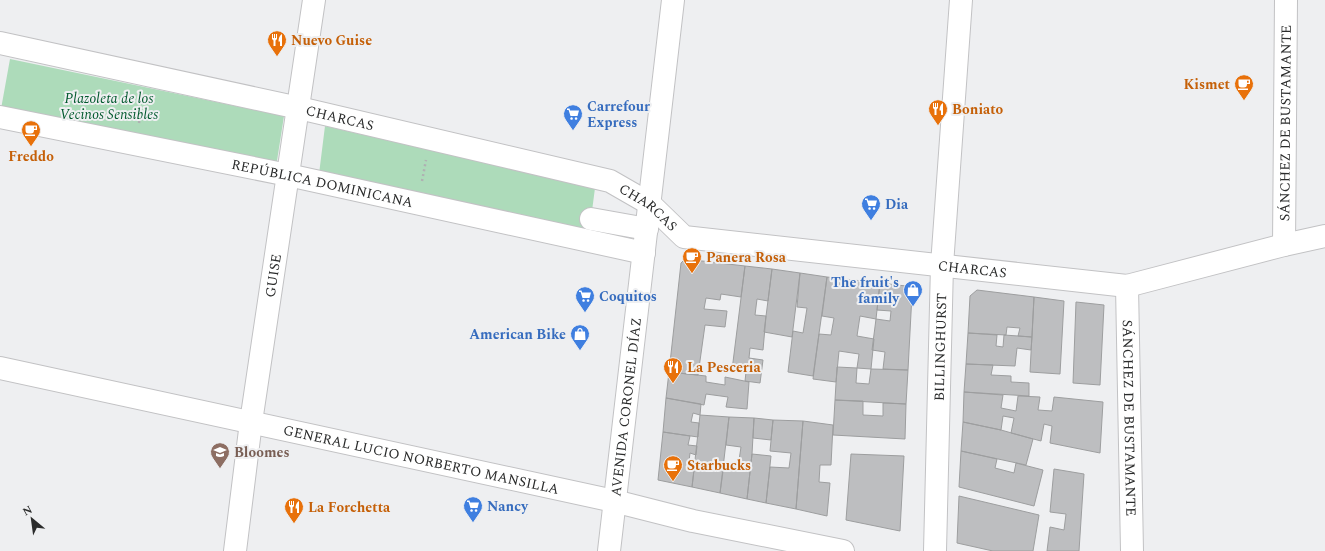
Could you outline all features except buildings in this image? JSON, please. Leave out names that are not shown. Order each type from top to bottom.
[{"type":"street","name":"GUISE","points":[[235,551],[251,422],[314,0]]},
{"type":"street","name":"AVENIDA CORONEL DÍAZ","points":[[609,551],[673,0]]},
{"type":"street","name":"BILLINGHURST","points":[[935,551],[942,265],[961,0]]},
{"type":"street","name":"SÁNCHEZ DE BUSTAMANTE","points":[[1284,245],[1286,0]]},
{"type":"street","name":"CHARCAS","points":[[0,43],[299,108],[610,181],[650,204],[684,236],[1127,286],[1284,245],[1325,236]]},
{"type":"street","name":"REPÚBLICA DOMINICANA","points":[[0,116],[288,175],[644,253]]},
{"type":"street","points":[[591,219],[647,229]]},
{"type":"street","name":"SÁNCHEZ DE BUSTAMANTE","points":[[1127,286],[1132,551]]},
{"type":"street","name":"GENERAL LUCIO NORBERTO MANSILLA","points":[[0,368],[614,501],[693,521],[842,551]]},
{"type":"path","points":[[137,143],[145,74]]},
{"type":"path","points":[[418,203],[431,138]]},
{"type":"green space","name":"Plazoleta de los Vecinos Sensibles","points":[[10,59],[284,116],[276,167],[1,109]]},
{"type":"green space","points":[[325,126],[595,188],[589,234],[319,174]]},
{"type":"place","name":"Nuevo Guise","points":[[277,57]]},
{"type":"place","name":"Kismet","points":[[1244,101]]},
{"type":"place","name":"Boniato","points":[[938,126]]},
{"type":"place","name":"Carrefour Express","points":[[573,131]]},
{"type":"place","name":"Freddo","points":[[31,147]]},
{"type":"place","name":"Dia","points":[[871,221]]},
{"type":"place","name":"Panera Rosa","points":[[692,274]]},
{"type":"place","name":"The fruit's family","points":[[913,307]]},
{"type":"place","name":"Coquitos","points":[[585,313]]},
{"type":"place","name":"American Bike","points":[[580,351]]},
{"type":"place","name":"La Pesceria","points":[[673,384]]},
{"type":"place","name":"Bloomes","points":[[220,469]]},
{"type":"place","name":"Starbucks","points":[[673,482]]},
{"type":"place","name":"Nancy","points":[[473,523]]},
{"type":"place","name":"La Forchetta","points":[[294,524]]}]
